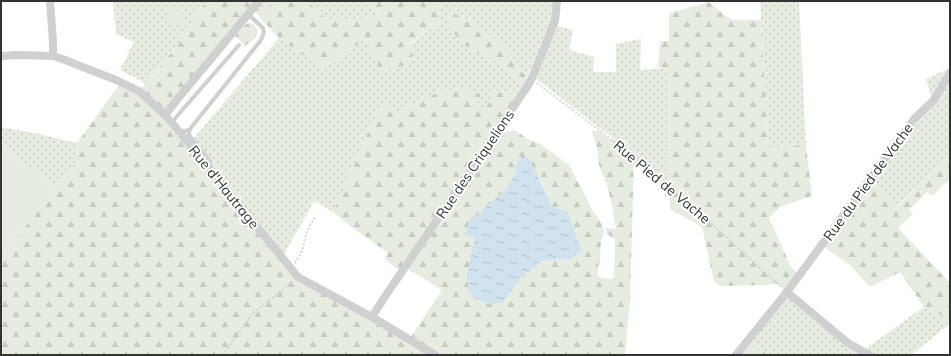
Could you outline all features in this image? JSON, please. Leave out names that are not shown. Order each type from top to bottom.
[{"type":"street","points":[[50,1],[53,56]]},
{"type":"street","points":[[165,115],[259,1]]},
{"type":"street","name":"Rue des Criquelions","points":[[372,317],[527,87],[555,20],[557,1]]},
{"type":"street","name":"Rue d'Hautrage","points":[[1,56],[53,56],[108,77],[139,91],[165,115],[178,130],[298,276],[372,317],[435,355]]},
{"type":"street","name":"Rue du Pied de Vache","points":[[736,355],[787,292],[914,119],[934,100],[950,73]]},
{"type":"street","points":[[787,292],[848,343],[869,355]]},
{"type":"lane","points":[[178,130],[184,132],[190,129],[261,40],[264,32],[263,28],[248,14]]},
{"type":"lane","points":[[171,123],[239,45]]},
{"type":"lane","points":[[190,129],[189,136],[210,161],[212,172]]},
{"type":"path","name":"Rue Pied de Vache","points":[[532,78],[636,158],[676,191],[787,292]]},
{"type":"path","points":[[291,269],[302,251],[307,231],[315,217]]},
{"type":"path","points":[[223,355],[252,314],[298,276]]},
{"type":"green space","points":[[113,1],[211,1],[203,6],[191,22],[180,42],[145,84],[120,70],[134,42],[116,34]]},
{"type":"green space","points":[[211,1],[259,1],[165,116],[293,271],[409,340],[442,290],[403,266],[399,270],[384,259],[388,253],[333,212],[379,108],[389,105],[398,111],[444,90],[465,89],[481,95],[475,107],[485,111],[494,91],[517,96],[495,130],[501,133],[515,130],[526,138],[542,145],[569,165],[593,211],[601,222],[604,233],[601,241],[598,276],[602,278],[612,279],[614,277],[615,239],[606,233],[606,228],[616,229],[607,185],[599,165],[597,148],[592,131],[599,131],[634,158],[630,300],[625,355],[1,355],[1,256],[78,160],[77,143],[119,85],[139,91],[180,42],[191,22],[203,6]],"holes":[[[517,163],[540,179],[553,208],[570,259],[542,261],[522,277],[503,302],[473,246],[475,217],[508,188],[515,174]]]},
{"type":"green space","points":[[262,1],[299,1],[270,8],[264,11],[260,18],[254,10]]},
{"type":"green space","points":[[299,1],[307,1],[328,20],[373,18],[378,14],[371,1],[432,1],[441,8],[441,21],[409,44],[414,61],[382,72],[368,50],[370,41],[366,38],[323,69],[279,38],[260,18],[264,11],[270,8]]},
{"type":"green space","points":[[307,1],[371,1],[378,14],[373,19],[328,20]]},
{"type":"green space","points":[[432,1],[553,1],[553,15],[528,75],[498,41],[464,17],[451,13],[446,18],[470,50],[496,60],[524,86],[517,96],[495,91],[485,112],[444,90],[398,111],[389,105],[379,108],[333,212],[314,201],[283,256],[215,170],[214,164],[194,138],[279,38],[323,69],[366,38],[370,41],[409,45],[441,21],[441,8]]},
{"type":"green space","points":[[760,1],[799,1],[806,145],[768,147]]},
{"type":"green space","points":[[709,2],[731,20],[761,20],[768,147],[806,145],[812,196],[780,207],[769,218],[791,267],[797,273],[784,290],[777,283],[768,285],[721,286],[714,282],[702,227],[670,209],[669,68],[658,68],[660,41],[669,41],[669,13]]},
{"type":"green space","points":[[174,9],[178,10],[182,14],[182,22],[178,26],[174,27],[170,26],[166,22],[165,18],[166,14],[170,10]]},
{"type":"green space","points":[[451,13],[464,17],[498,41],[528,75],[524,86],[496,60],[470,50],[451,30],[446,18]]},
{"type":"green space","points":[[249,23],[254,24],[257,34],[256,37],[245,46],[235,36],[245,25]]},
{"type":"green space","points":[[556,25],[573,30],[569,50],[594,57],[593,72],[616,72],[616,44],[641,39],[640,70],[669,68],[670,191],[634,163],[634,158],[611,141],[613,138],[535,78]]},
{"type":"green space","points":[[950,68],[950,71],[932,99],[926,79]]},
{"type":"green space","points":[[950,79],[950,156],[897,206],[872,181],[914,123]]},
{"type":"green space","points":[[1,127],[77,143],[78,160],[57,188],[1,144]]},
{"type":"green space","points":[[1,144],[57,188],[1,256]]},
{"type":"green space","points":[[950,156],[950,179],[932,196],[927,192],[909,211],[913,214],[898,228],[950,283],[950,324],[946,327],[941,315],[924,307],[900,272],[870,287],[850,265],[824,247],[872,181],[898,206]]},
{"type":"green space","points":[[787,297],[853,350],[861,355],[740,355]]},
{"type":"green space","points":[[924,307],[941,315],[946,327],[911,355],[873,355],[864,350]]},
{"type":"green space","points":[[745,349],[764,350],[767,355],[740,355]]},
{"type":"water","points":[[522,156],[530,160],[553,208],[566,210],[582,251],[570,259],[542,261],[522,277],[503,302],[489,304],[474,298],[468,290],[467,273],[474,237],[465,235],[470,218],[475,217],[508,188],[515,174],[517,163]]}]
